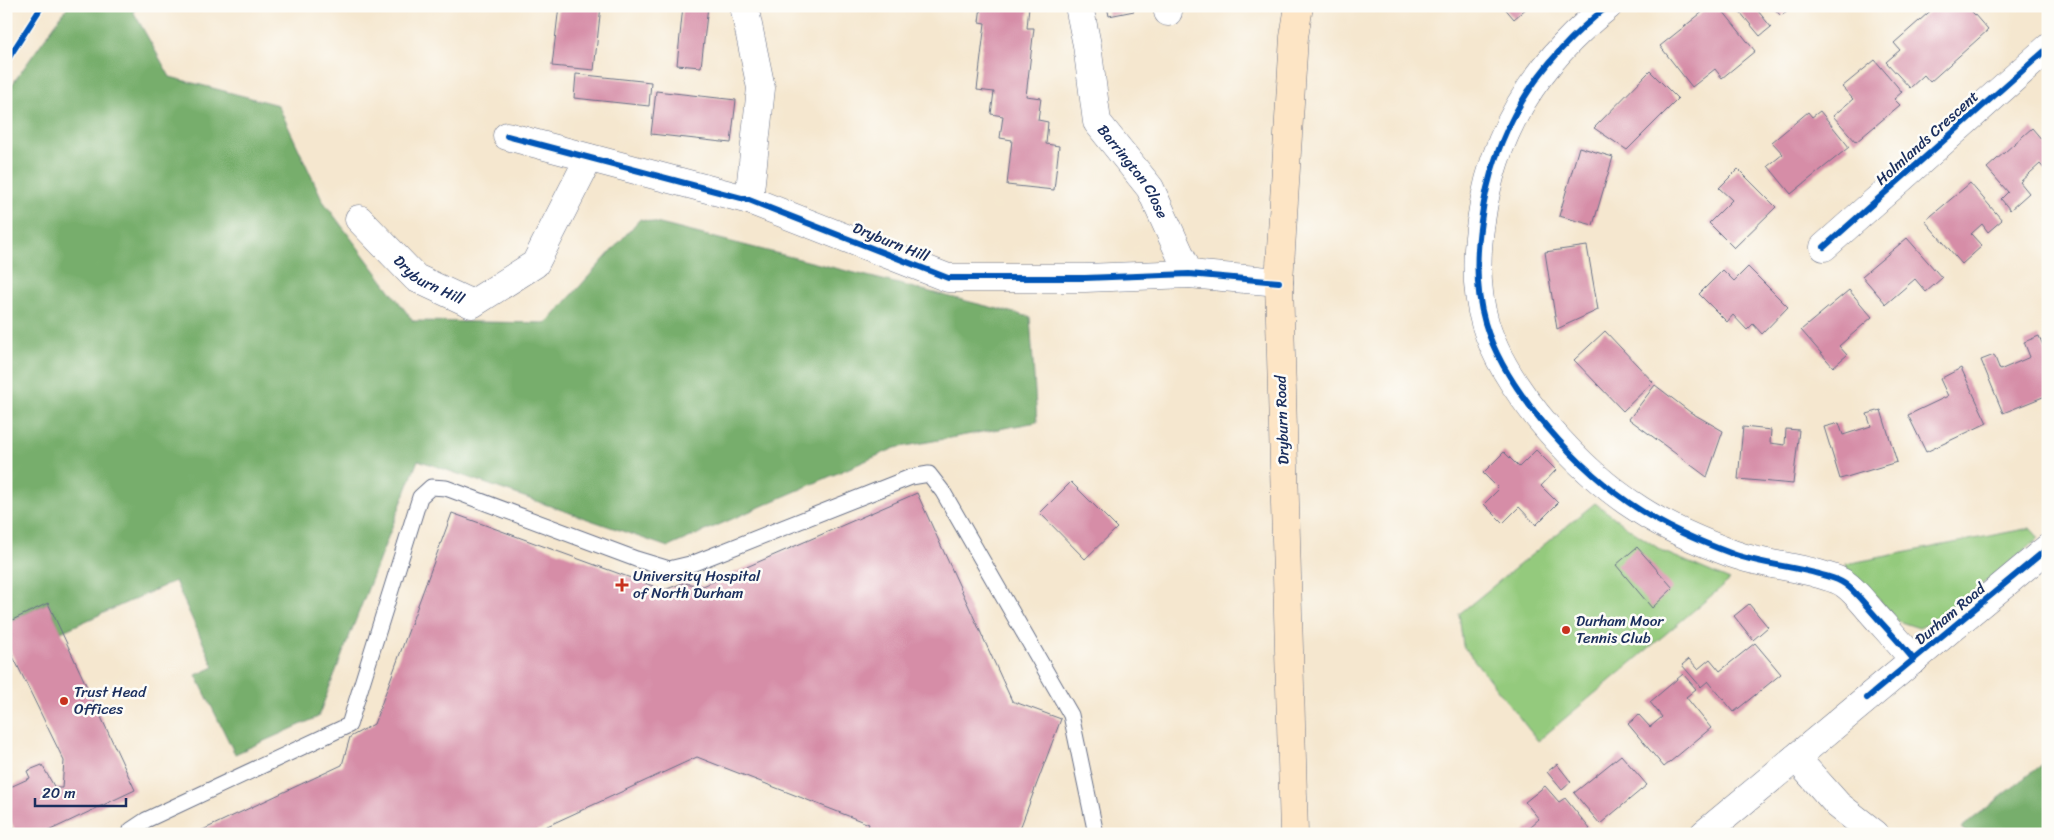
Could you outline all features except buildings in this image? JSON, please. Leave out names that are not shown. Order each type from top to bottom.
[{"type":"main road","name":"Dryburn Road","points":[[1294,834],[1279,282],[1294,37],[1299,6]]},
{"type":"street","points":[[744,6],[761,88],[749,200]]},
{"type":"street","name":"Barrington Close","points":[[1079,6],[1087,45],[1097,122],[1150,188],[1189,274]]},
{"type":"street","points":[[1608,6],[1573,36],[1529,88],[1512,117],[1498,149],[1484,198],[1476,260],[1479,292],[1486,324],[1496,348],[1515,384],[1564,447],[1599,479],[1639,510],[1670,528],[1736,555],[1802,569],[1838,580],[1859,597],[1914,660]]},
{"type":"street","name":"Holmlands Crescent","points":[[1824,247],[2048,48]]},
{"type":"street","name":"Dryburn Hill","points":[[507,136],[749,200],[948,278],[1085,278],[1189,274],[1279,282]]},
{"type":"street","name":"Dryburn Hill","points":[[359,219],[416,278],[472,304],[535,264],[589,158]]},
{"type":"street","name":"Durham Road","points":[[1704,834],[2048,548]]},
{"type":"street","points":[[1796,758],[1838,805],[1875,834]]},
{"type":"lane","points":[[133,834],[131,830],[146,820],[349,725],[420,497],[431,487],[446,488],[636,559],[669,569],[694,563],[911,477],[929,474],[943,492],[1072,715],[1096,834]]},
{"type":"green space","points":[[68,6],[140,6],[133,11],[170,77],[278,105],[323,201],[413,321],[547,323],[640,219],[1030,317],[1037,422],[895,448],[668,547],[418,460],[318,717],[235,754],[196,675],[214,667],[175,581],[61,632],[48,603],[6,623],[6,93]]},
{"type":"green space","name":"Durham Moor Tennis Club","points":[[1595,503],[1664,552],[1730,580],[1538,741],[1463,646],[1459,614]]},
{"type":"green space","points":[[2030,528],[2039,538],[1941,618],[1919,628],[1898,621],[1874,594],[1849,573],[1846,564]]},
{"type":"green space","points":[[2048,760],[2048,834],[1968,834],[1961,828]]},
{"type":"cycle path","points":[[6,62],[42,6]]},
{"type":"cycle path","points":[[1608,6],[1560,51],[1540,75],[1522,101],[1496,157],[1487,188],[1477,259],[1479,297],[1485,323],[1495,349],[1509,376],[1548,428],[1570,453],[1617,494],[1640,510],[1685,535],[1744,557],[1808,571],[1842,582],[1859,597],[1914,660]]},
{"type":"cycle path","points":[[1824,247],[2048,48]]},
{"type":"cycle path","points":[[507,136],[749,200],[948,278],[1085,278],[1189,274],[1279,282]]},
{"type":"cycle path","points":[[1867,698],[2048,548]]},
{"type":"place","name":"University Hospital of North Durham","points":[[622,585]]},
{"type":"place","name":"Durham Moor Tennis Club","points":[[1566,630]]},
{"type":"place","name":"Trust Head Offices","points":[[64,701]]}]
